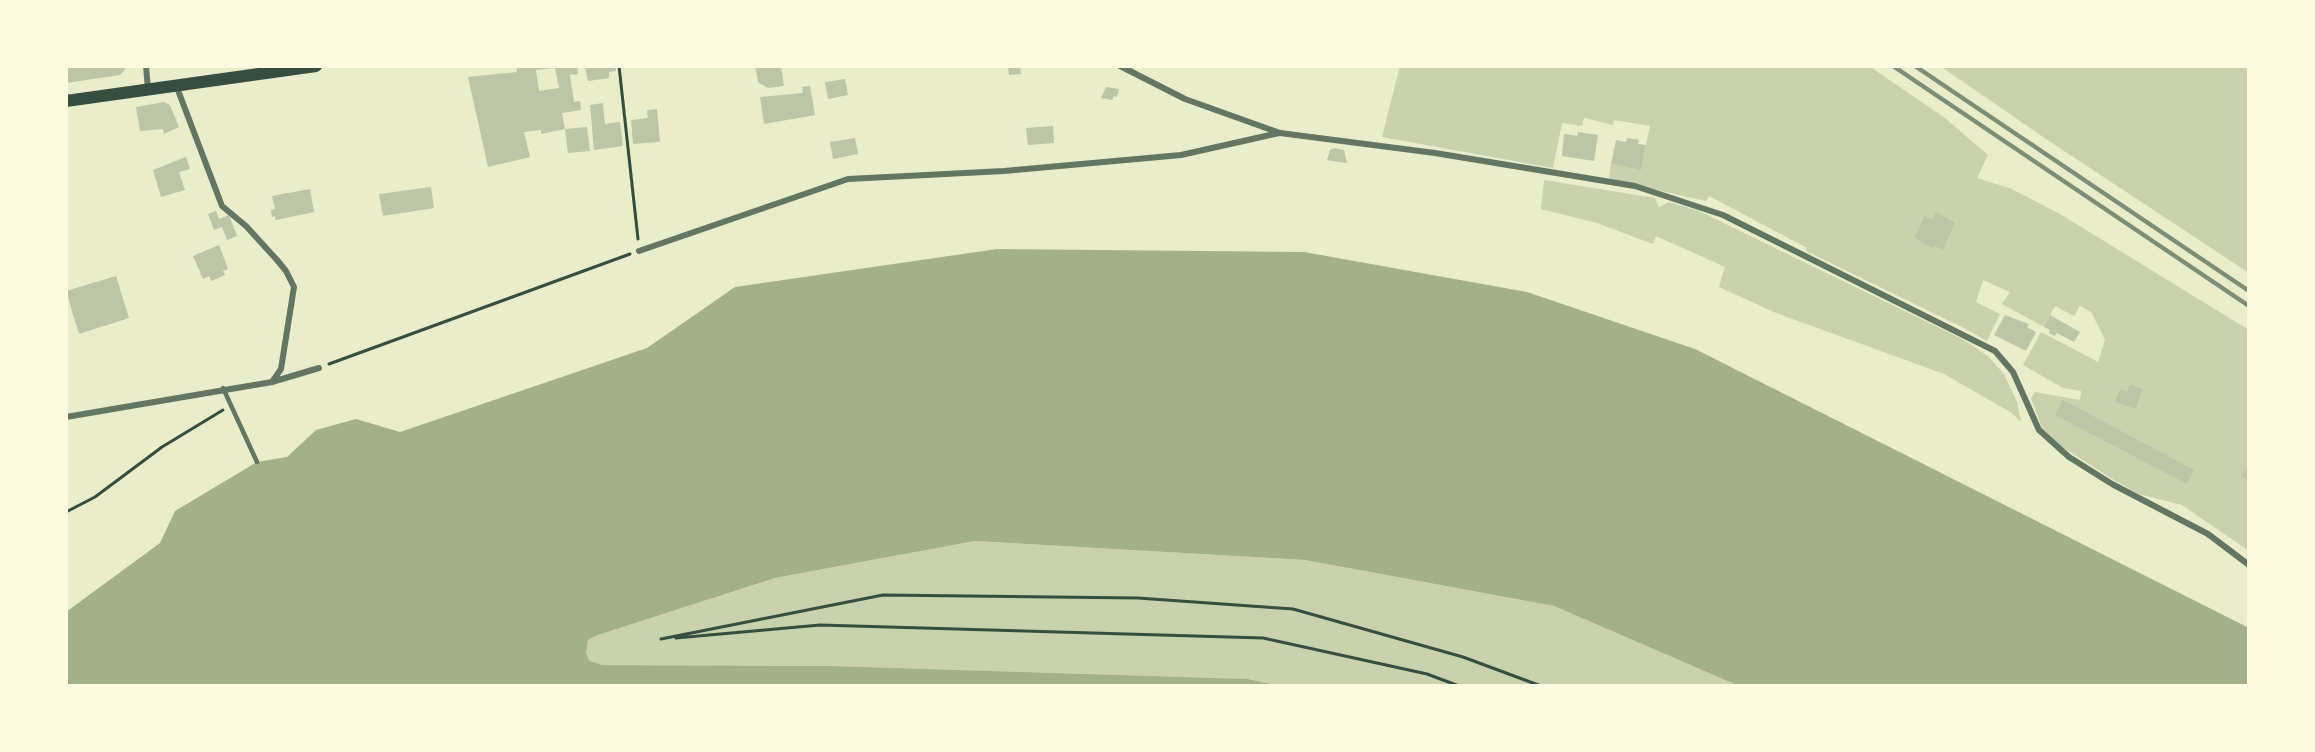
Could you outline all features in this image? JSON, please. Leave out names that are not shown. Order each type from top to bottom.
[{"type":"main road","points":[[66,101],[316,66]]},
{"type":"street","points":[[146,66],[148,89]]},
{"type":"street","points":[[1120,66],[1185,99],[1280,133],[1435,153],[1635,186],[1723,215],[1995,351],[2013,372],[2039,430],[2069,457],[2112,484],[2208,534],[2249,565]]},
{"type":"street","points":[[176,85],[222,206],[246,226],[277,260],[294,287],[281,369],[272,382]]},
{"type":"street","points":[[639,251],[848,179],[1004,171],[1181,155],[1280,133]]},
{"type":"street","points":[[66,417],[223,388],[272,382],[319,368]]},
{"type":"lane","points":[[223,388],[257,462]]},
{"type":"path","points":[[319,368],[639,251],[619,66]]},
{"type":"path","points":[[66,512],[95,497],[162,447],[231,405]]},
{"type":"path","points":[[1460,686],[1427,674],[1263,638],[820,626],[661,639],[882,595],[1138,598],[1293,609],[1463,657],[1541,686]]},
{"type":"shaded area","points":[[1400,66],[1869,66],[1945,118],[1988,155],[1977,178],[2012,189],[2060,214],[2249,330],[2249,551],[2182,505],[2139,494],[2114,480],[2054,442],[2043,431],[2031,398],[2035,392],[2080,400],[2081,391],[2063,388],[2023,365],[2041,332],[2098,362],[2105,340],[2091,312],[2080,306],[2074,316],[2055,306],[2044,327],[2002,304],[2010,292],[1983,280],[1976,302],[2000,314],[1987,341],[1806,251],[1807,248],[1709,196],[1706,201],[1609,179],[1611,164],[1641,169],[1650,126],[1614,120],[1613,125],[1584,118],[1582,126],[1562,123],[1553,168],[1382,137]]},
{"type":"shaded area","points":[[1940,66],[2249,66],[2249,273],[2049,141]]},
{"type":"shaded area","points":[[1544,180],[1655,198],[1659,207],[1669,202],[1699,211],[1962,339],[1988,356],[2004,374],[2017,402],[2021,422],[2012,413],[1944,374],[1776,313],[1719,287],[1725,267],[1656,236],[1653,244],[1597,223],[1541,209]]},
{"type":"shaded area","points":[[997,249],[1304,252],[1527,292],[1695,349],[2249,628],[2249,686],[1739,686],[1554,606],[1305,560],[975,541],[775,578],[595,636],[588,640],[586,653],[589,661],[603,665],[832,666],[1248,679],[1280,686],[66,686],[66,612],[160,543],[175,511],[257,462],[287,457],[316,430],[356,419],[400,432],[647,348],[735,287]]},
{"type":"shaded area","points":[[975,541],[1305,560],[1554,606],[1739,686],[1280,686],[1248,679],[832,666],[603,665],[588,661],[587,640],[595,636],[775,578]]},
{"type":"building","points":[[66,66],[125,66],[125,69],[120,75],[66,83]]},
{"type":"building","points":[[516,66],[577,66],[578,74],[570,75],[574,102],[580,101],[581,110],[562,113],[565,129],[541,134],[541,130],[524,132],[530,157],[488,167],[468,77],[517,72]],"holes":[[[555,68],[559,88],[539,91],[536,70]]]},
{"type":"building","points":[[585,66],[616,66],[616,71],[609,72],[609,78],[588,81]]},
{"type":"building","points":[[755,66],[781,66],[784,86],[768,88],[758,82]]},
{"type":"building","points":[[1008,66],[1020,66],[1021,74],[1009,75]]},
{"type":"building","points":[[845,79],[848,95],[828,99],[825,82]]},
{"type":"building","points":[[810,86],[815,115],[764,124],[760,97],[803,93],[802,87]]},
{"type":"building","points":[[1106,87],[1119,89],[1117,97],[1114,96],[1112,100],[1101,98]]},
{"type":"building","points":[[164,102],[170,105],[179,127],[164,134],[163,129],[140,131],[136,107]]},
{"type":"building","points":[[603,103],[605,124],[620,122],[623,146],[594,150],[590,105]]},
{"type":"building","points":[[657,109],[660,142],[633,144],[631,120],[648,118],[647,110]]},
{"type":"building","points":[[1053,126],[1054,143],[1028,145],[1026,128]]},
{"type":"building","points":[[587,127],[590,151],[568,153],[565,129]]},
{"type":"building","points":[[1578,132],[1598,135],[1594,161],[1562,156],[1564,134],[1577,136]]},
{"type":"building","points":[[855,138],[858,154],[833,159],[830,142]]},
{"type":"building","points":[[1627,138],[1639,140],[1638,144],[1646,145],[1641,170],[1611,164],[1616,140],[1626,142]]},
{"type":"building","points":[[1335,148],[1344,150],[1347,163],[1327,160],[1330,150]]},
{"type":"building","points":[[186,157],[190,169],[179,172],[185,190],[161,197],[153,170]]},
{"type":"building","points":[[431,187],[434,208],[383,216],[379,194]]},
{"type":"building","points":[[310,189],[314,212],[276,220],[275,216],[272,217],[271,210],[275,209],[272,196]]},
{"type":"building","points":[[216,211],[219,219],[229,215],[237,236],[227,240],[222,227],[214,230],[208,214]]},
{"type":"building","points":[[1936,212],[1955,223],[1943,250],[1935,246],[1931,248],[1915,237],[1924,216],[1932,219]]},
{"type":"building","points":[[219,245],[228,269],[223,271],[225,275],[211,281],[209,276],[203,279],[193,256]]},
{"type":"building","points":[[116,276],[129,318],[79,334],[66,291]]},
{"type":"building","points":[[2005,315],[2029,324],[2027,327],[2036,332],[2026,351],[1994,335]]},
{"type":"building","points":[[2050,315],[2080,332],[2074,342],[2057,333],[2055,336],[2049,333],[2050,330],[2044,327]]},
{"type":"building","points":[[2130,384],[2142,389],[2136,409],[2115,402],[2120,389],[2127,392]]},
{"type":"building","points":[[2063,400],[2194,470],[2187,484],[2055,415]]},
{"type":"building","points":[[2249,465],[2249,482],[2241,476]]},
{"type":"railway","points":[[1893,66],[2249,306]]},
{"type":"railway","points":[[1915,66],[2249,291]]}]
